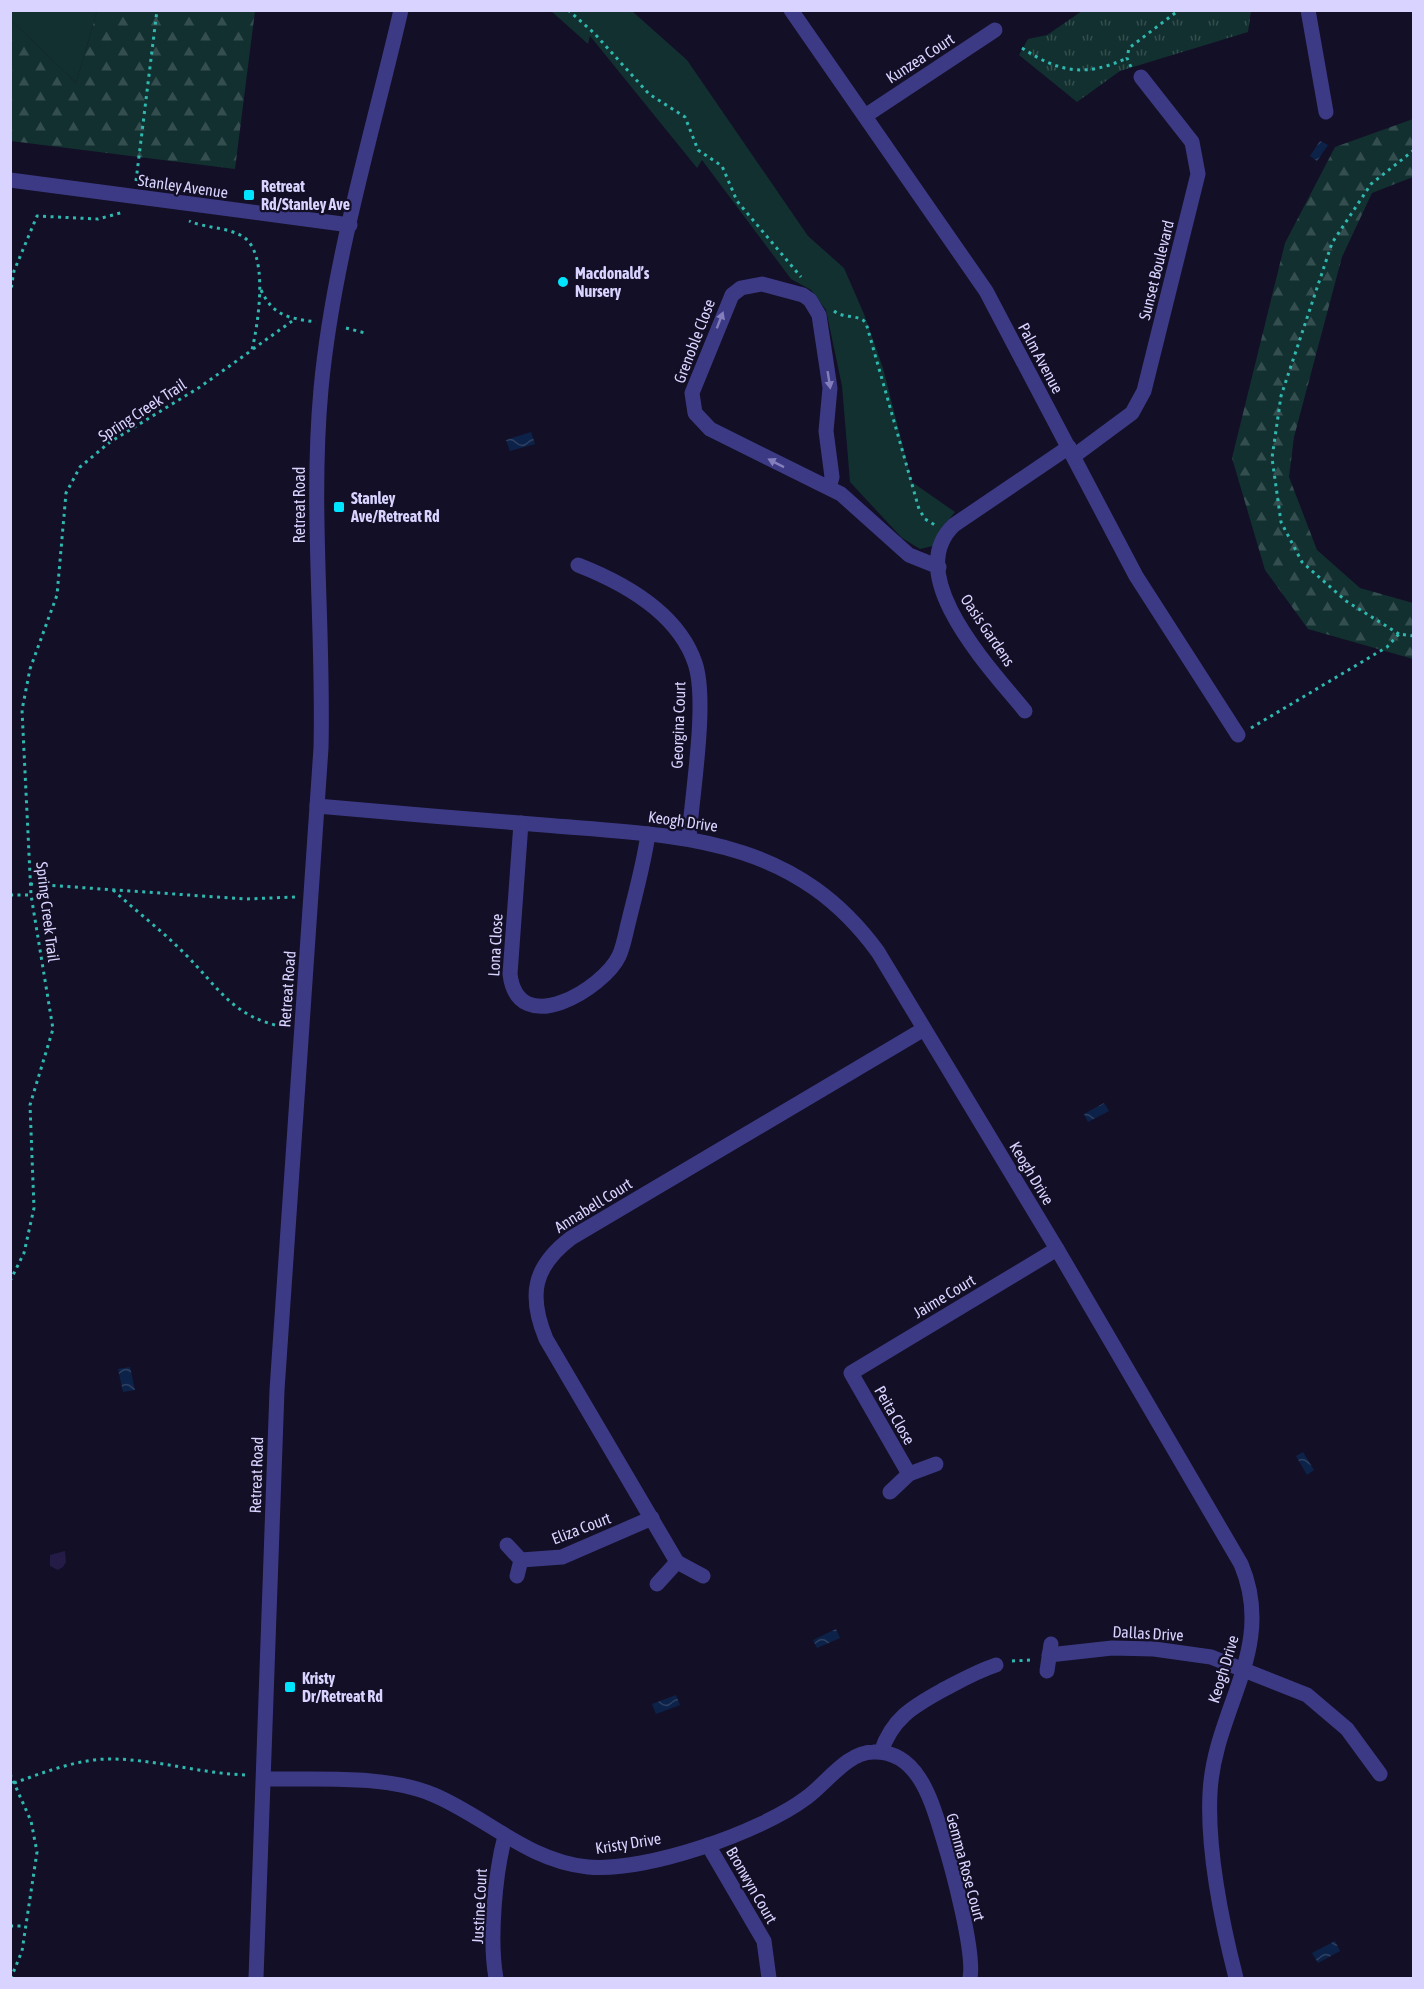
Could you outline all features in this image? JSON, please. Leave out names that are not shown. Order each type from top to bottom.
[{"type":"street","name":"Retreat Road","points":[[256,1978],[277,1390],[317,806],[322,683],[315,493],[321,391],[329,324],[401,10]]},
{"type":"street","name":"Palm Avenue","points":[[791,10],[986,291],[1136,576],[1238,735]]},
{"type":"street","points":[[1308,10],[1326,112]]},
{"type":"street","name":"Kunzea Court","points":[[865,116],[995,30]]},
{"type":"street","name":"Sunset Boulevard","points":[[1071,451],[1132,413],[1139,402],[1148,379],[1198,174],[1192,142],[1141,77]]},
{"type":"street","name":"Stanley Avenue","points":[[10,180],[132,205],[350,225]]},
{"type":"street","name":"Grenoble Close","points":[[829,488],[832,477],[826,431],[830,388],[819,315],[810,300],[791,290],[762,284],[741,288],[727,304],[692,393],[694,413],[710,429],[829,488],[852,502],[909,555],[939,567]]},
{"type":"street","points":[[947,531],[1071,451]]},
{"type":"street","name":"Oasis Gardens","points":[[947,531],[940,548],[939,567],[942,589],[953,616],[1025,711]]},
{"type":"street","name":"Georgina Court","points":[[578,565],[626,587],[649,604],[681,637],[695,664],[700,704],[689,838]]},
{"type":"street","name":"Keogh Drive","points":[[317,806],[689,838],[732,848],[777,866],[808,883],[836,904],[858,925],[878,952],[1057,1249],[1241,1564],[1253,1602],[1251,1647],[1220,1738],[1210,1794],[1217,1876],[1236,1978]]},
{"type":"street","name":"Lona Close","points":[[522,823],[510,975],[516,997],[524,1004],[535,1007],[558,1004],[601,980],[612,968],[620,954],[641,873],[648,834]]},
{"type":"street","name":"Annabell Court","points":[[677,1562],[546,1339],[536,1311],[536,1293],[544,1264],[553,1252],[571,1238],[924,1029]]},
{"type":"street","name":"Jaime Court","points":[[850,1373],[1057,1249]]},
{"type":"street","name":"Peita Close","points":[[850,1373],[909,1474]]},
{"type":"street","points":[[890,1492],[909,1474],[936,1464]]},
{"type":"street","name":"Eliza Court","points":[[507,1545],[519,1568],[562,1557],[652,1518]]},
{"type":"street","points":[[657,1584],[677,1562],[703,1575]]},
{"type":"street","name":"Dallas Drive","points":[[1050,1649],[1112,1647],[1154,1649],[1212,1657],[1307,1695],[1347,1729],[1380,1774]]},
{"type":"street","points":[[1047,1671],[1050,1649]]},
{"type":"street","points":[[881,1752],[893,1726],[903,1714],[963,1677],[996,1665]]},
{"type":"street","name":"Kristy Drive","points":[[264,1777],[379,1782],[416,1788],[456,1806],[505,1836],[549,1858],[590,1867],[639,1862],[708,1845],[765,1822],[805,1799],[850,1761],[863,1754],[881,1752]]},
{"type":"street","name":"Gemma Rose Court","points":[[881,1752],[891,1754],[911,1765],[926,1793],[946,1847],[970,1953],[970,1978]]},
{"type":"street","name":"Justine Court","points":[[496,1978],[494,1964],[497,1882],[505,1836]]},
{"type":"street","name":"Bronwyn Court","points":[[708,1845],[764,1941],[769,1978]]},
{"type":"path","points":[[10,295],[14,271],[37,216],[42,214],[91,220],[132,205],[157,10]]},
{"type":"path","points":[[568,10],[594,33],[649,94],[685,117],[698,150],[722,166],[737,201],[804,279]]},
{"type":"path","points":[[1022,48],[1044,62],[1075,72],[1112,65],[1127,58],[1132,45],[1179,10]]},
{"type":"path","points":[[1127,58],[1141,77]]},
{"type":"path","points":[[1413,150],[1371,184],[1332,243],[1281,396],[1272,458],[1281,522],[1302,562],[1346,601],[1399,634],[1413,636]]},
{"type":"path","points":[[183,218],[236,233],[250,242],[257,257],[260,288],[252,350]]},
{"type":"path","points":[[260,288],[269,306],[295,319],[329,324]]},
{"type":"path","points":[[829,304],[839,315],[861,318],[866,323],[919,509],[925,519],[947,531]]},
{"type":"path","name":"Spring Creek Trail","points":[[10,1281],[24,1253],[34,1208],[30,1105],[53,1029],[31,896],[22,710],[30,669],[57,595],[66,493],[80,467],[110,442],[200,387],[295,319]]},
{"type":"path","points":[[1238,735],[1363,663],[1387,647],[1399,634]]},
{"type":"path","points":[[30,884],[246,899],[311,896]]},
{"type":"path","points":[[113,890],[183,952],[226,1001],[266,1024],[302,1030]]},
{"type":"path","points":[[11,896],[31,896]]},
{"type":"path","points":[[996,1665],[1001,1661],[1043,1659],[1050,1649]]},
{"type":"path","points":[[14,1783],[56,1768],[112,1759],[188,1767],[223,1775],[264,1777]]},
{"type":"path","points":[[10,1774],[31,1821],[37,1852],[22,1951],[11,1978]]},
{"type":"path","points":[[10,1926],[25,1926]]},
{"type":"green space","points":[[10,11],[97,11],[76,83],[11,20]]},
{"type":"green space","points":[[97,11],[255,11],[235,169],[11,141],[11,20],[76,83]]},
{"type":"green space","points":[[551,11],[632,11],[687,60],[808,236],[844,268],[864,314],[883,368],[912,482],[955,512],[941,529],[933,546],[920,549],[902,538],[850,482],[842,386],[826,310],[811,290],[791,279],[702,160],[697,168],[590,36],[588,44]]},
{"type":"green space","points":[[1082,11],[1251,11],[1248,32],[1120,71],[1077,102],[1019,55],[1028,39],[1047,35]]},
{"type":"green space","points":[[1413,119],[1413,177],[1372,193],[1342,257],[1294,437],[1289,477],[1317,550],[1360,588],[1413,603],[1413,659],[1308,629],[1265,570],[1232,458],[1285,243],[1335,147]]},
{"type":"water","points":[[1320,141],[1328,145],[1317,161],[1310,156]]},
{"type":"water","points":[[531,432],[535,444],[510,451],[506,440]]},
{"type":"water","points":[[1104,1103],[1109,1111],[1088,1122],[1084,1114]]},
{"type":"water","points":[[130,1367],[135,1390],[123,1392],[118,1369]]},
{"type":"water","points":[[1303,1452],[1314,1470],[1307,1475],[1296,1456]]},
{"type":"water","points":[[836,1629],[840,1638],[817,1648],[813,1640]]},
{"type":"water","points":[[676,1695],[680,1705],[656,1714],[652,1704]]},
{"type":"water","points":[[1335,1941],[1340,1951],[1318,1963],[1312,1953]]},
{"type":"building","points":[[65,1551],[66,1562],[63,1567],[58,1570],[50,1566],[50,1555]]},
{"type":"place","name":"Retreat Rd/Stanley Ave","points":[[249,195]]},
{"type":"place","name":"Macdonald’s Nursery","points":[[563,282]]},
{"type":"place","name":"Stanley Ave/Retreat Rd","points":[[339,507]]},
{"type":"place","name":"Kristy Dr/Retreat Rd","points":[[290,1687]]}]
